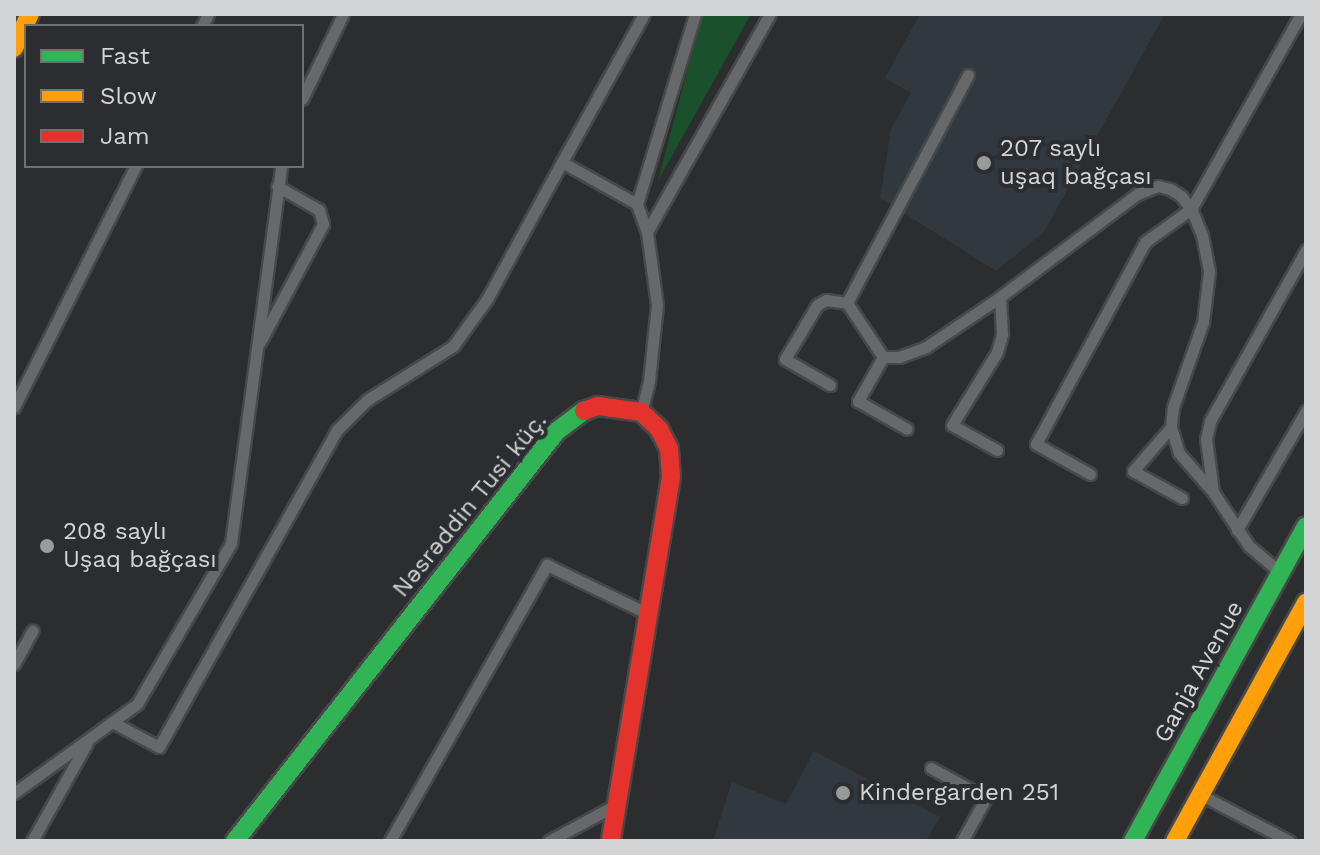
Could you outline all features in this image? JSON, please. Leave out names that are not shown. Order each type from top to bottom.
[{"type":"street","points":[[14,48],[24,27]]},
{"type":"street","name":"Nəsrəddin Tusi küç.","points":[[235,841],[557,431],[576,414],[598,406],[641,412]]},
{"type":"street","points":[[611,841],[646,613],[671,477],[669,449],[659,429],[641,412]]},
{"type":"street","name":"Ganja Avenue","points":[[1133,841],[1306,526]]},
{"type":"street","points":[[1175,841],[1306,603]]},
{"type":"lane","points":[[304,95],[343,14]]},
{"type":"lane","points":[[112,722],[159,747],[337,430],[367,400],[453,346],[487,299],[644,14]]},
{"type":"lane","points":[[641,412],[649,381],[657,305],[647,232],[637,204],[695,14]]},
{"type":"lane","points":[[647,232],[770,14]]},
{"type":"lane","points":[[1090,474],[1036,444],[1145,242],[1191,209],[1301,14]]},
{"type":"lane","points":[[847,303],[968,75]]},
{"type":"lane","points":[[562,162],[637,204]]},
{"type":"lane","points":[[14,407],[135,168]]},
{"type":"lane","points":[[14,793],[137,704],[231,543],[281,168]]},
{"type":"lane","points":[[256,349],[323,224],[319,210],[277,186]]},
{"type":"lane","points":[[883,357],[899,357],[926,347],[1000,297],[1137,194],[1158,186],[1170,189],[1181,196],[1191,209],[1202,235],[1209,272],[1203,322],[1173,407],[1171,427],[1179,453],[1213,492],[1249,546],[1281,573]]},
{"type":"lane","points":[[1213,492],[1206,439],[1210,421],[1306,250]]},
{"type":"lane","points":[[997,450],[952,425],[997,352],[1002,334],[1000,297]]},
{"type":"lane","points":[[830,385],[785,359],[817,305],[826,300],[847,303],[883,357]]},
{"type":"lane","points":[[883,357],[858,401],[907,429]]},
{"type":"lane","points":[[1237,530],[1306,411]]},
{"type":"lane","points":[[1171,427],[1133,471],[1182,498]]},
{"type":"lane","points":[[390,841],[547,565],[646,613]]},
{"type":"lane","points":[[14,664],[32,631]]},
{"type":"lane","points":[[32,841],[92,735]]},
{"type":"lane","points":[[931,768],[986,798],[962,841]]},
{"type":"lane","points":[[1201,795],[1289,841]]},
{"type":"lane","points":[[549,841],[617,804]]},
{"type":"shaded area","name":"207 saylı uşaq bağçası","points":[[920,14],[1165,14],[1044,232],[996,271],[880,198],[891,129],[911,93],[885,78]]},
{"type":"shaded area","name":"Kindergarden 251","points":[[814,751],[940,817],[926,841],[713,841],[732,782],[786,804]]},
{"type":"green space","points":[[702,14],[751,14],[658,181]]},
{"type":"traffic: fast","points":[[235,841],[557,431],[584,411]]},
{"type":"traffic: fast","points":[[1133,841],[1306,526]]},
{"type":"traffic: slow","points":[[25,24],[30,14]]},
{"type":"traffic: slow","points":[[14,48],[24,27]]},
{"type":"traffic: slow","points":[[1175,841],[1306,603]]},
{"type":"traffic: jam","points":[[584,411],[598,406],[641,412],[659,429],[669,449],[671,477],[611,841]]},
{"type":"place","name":"207 saylı uşaq bağçası","points":[[984,163]]},
{"type":"place","name":"208 saylı Uşaq bağçası","points":[[47,546]]},
{"type":"place","name":"Kindergarden 251","points":[[843,793]]}]
